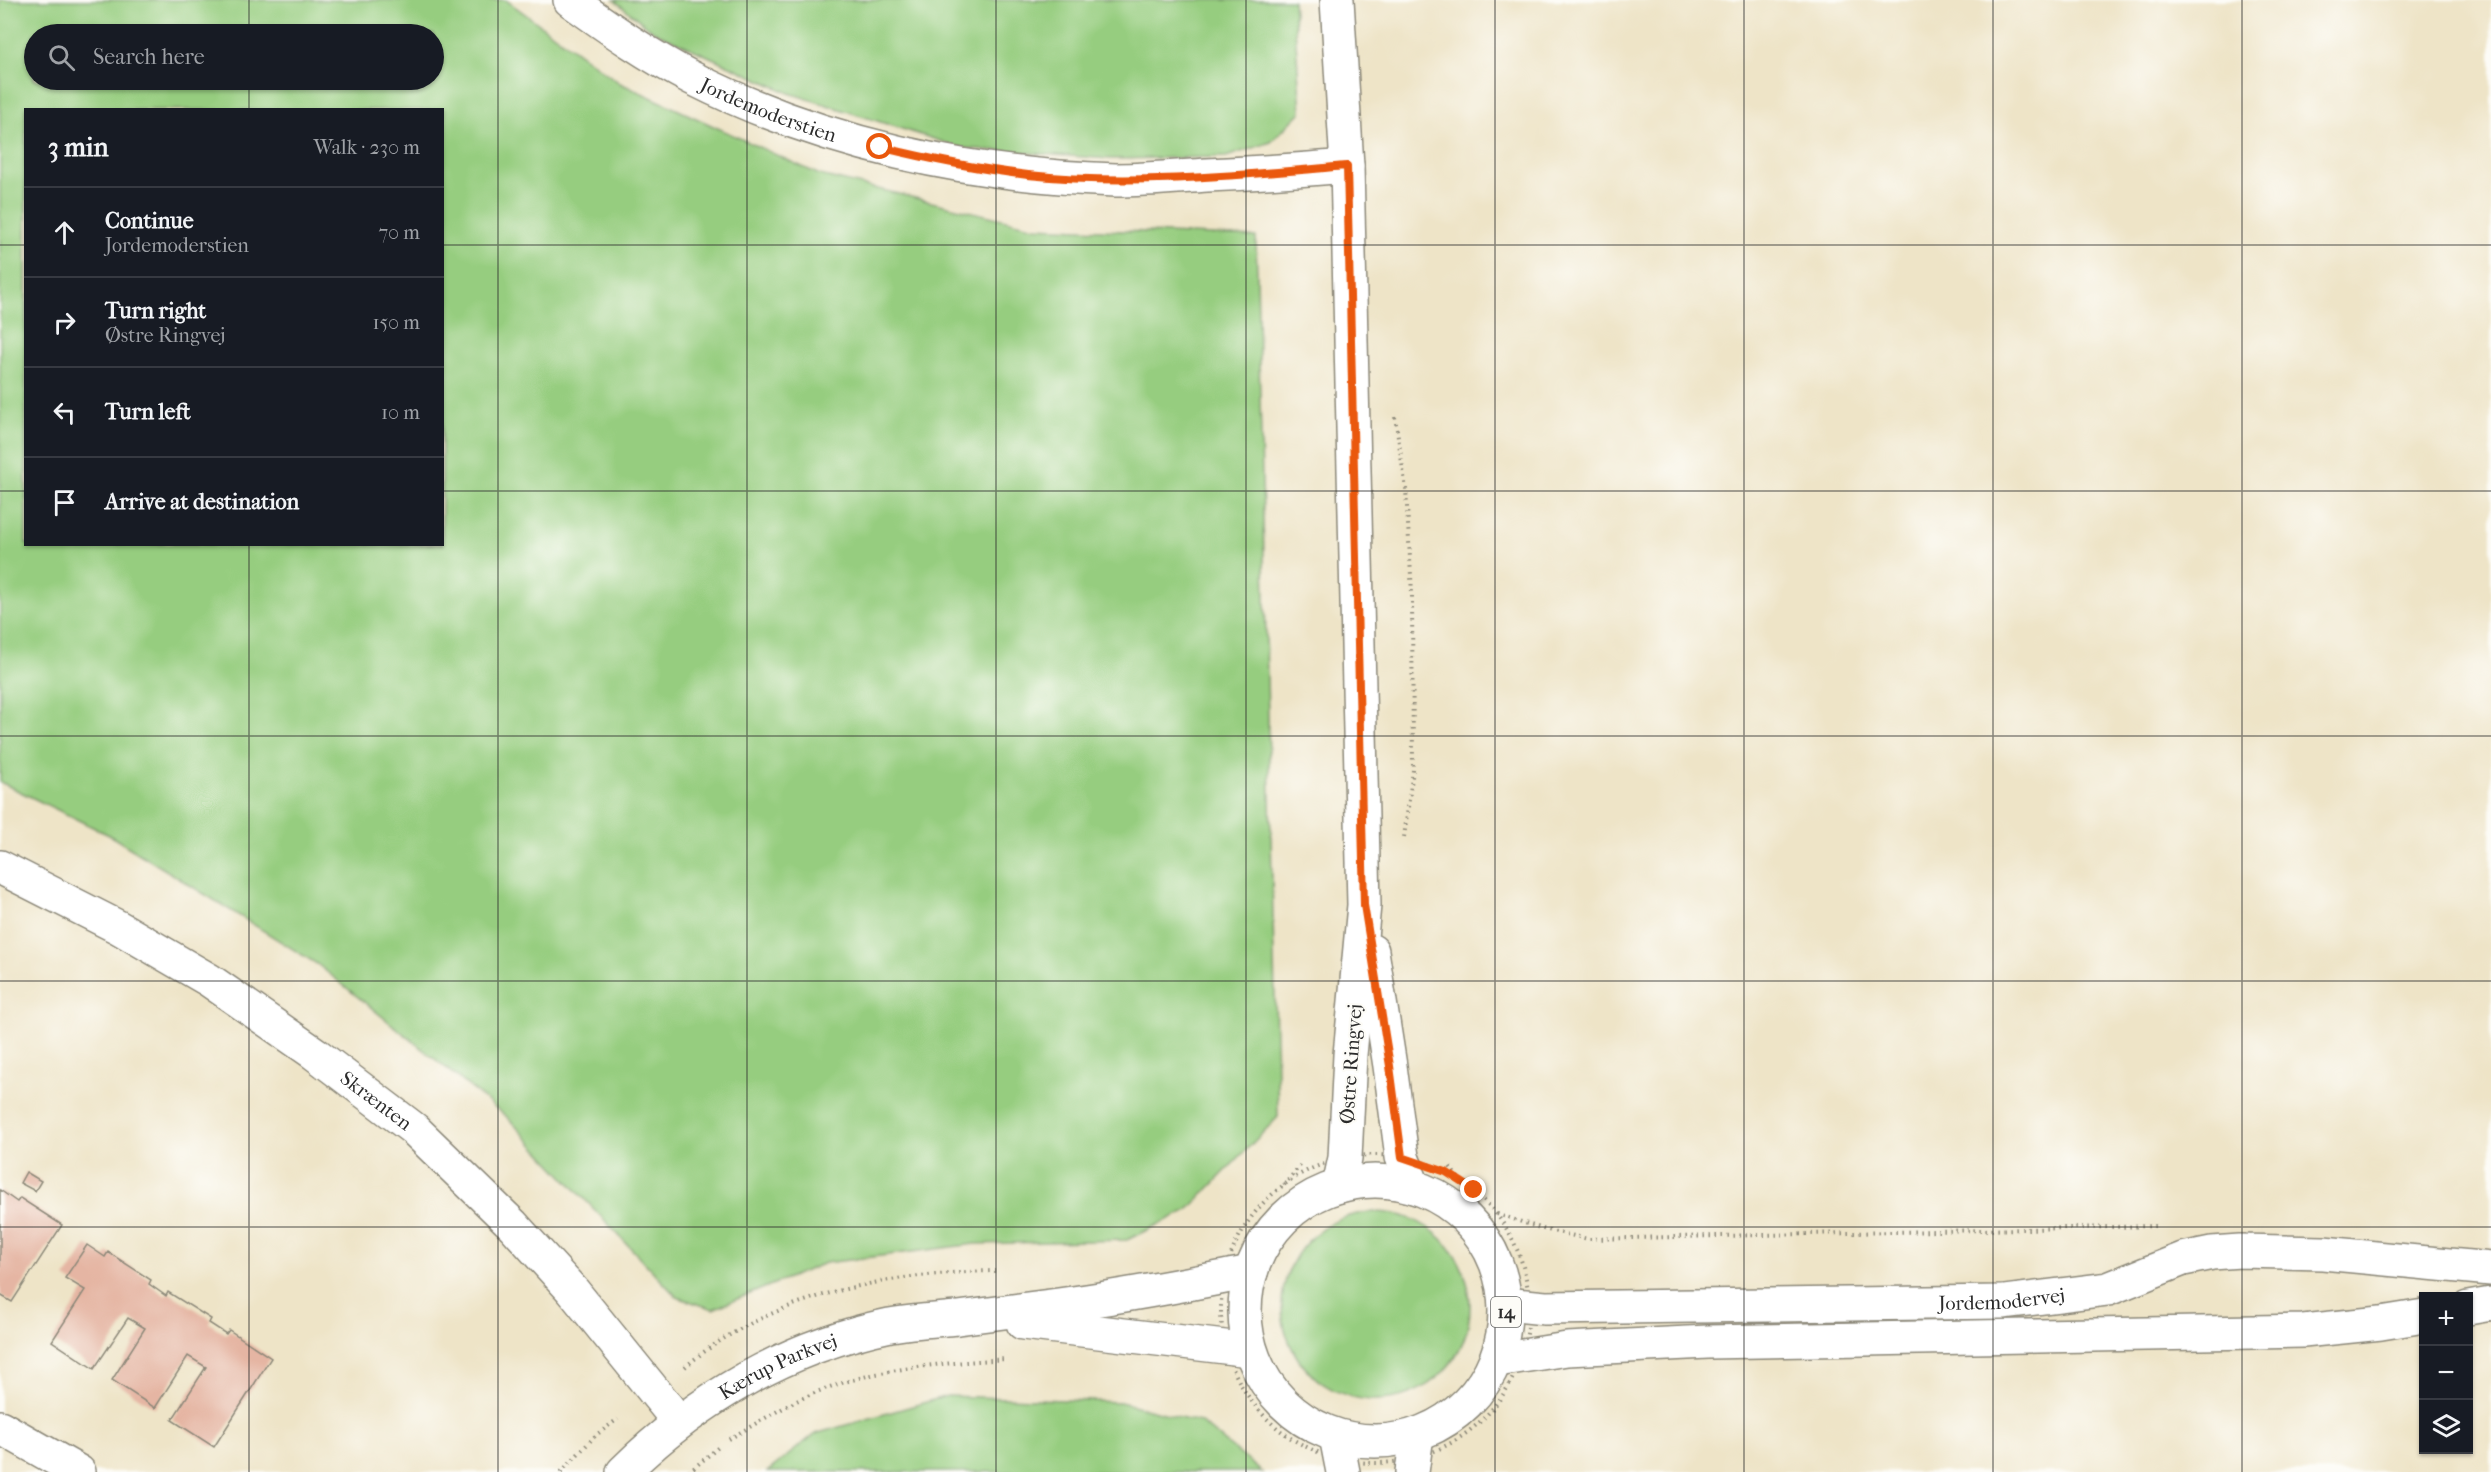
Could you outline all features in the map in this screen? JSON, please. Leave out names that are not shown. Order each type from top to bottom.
[{"type":"street","name":"Jordemoderstien","points":[[570,0],[622,36],[691,77],[746,103],[812,127],[954,165],[1030,175],[1118,180],[1347,166]]},
{"type":"street","name":"Østre Ringvej","points":[[1337,0],[1347,166],[1364,905],[1342,1172]]},
{"type":"street","name":"Skrænten","points":[[0,867],[118,927],[209,980],[314,1053],[414,1129],[513,1225],[573,1291],[679,1422]]},
{"type":"street","name":"Østre Ringvej","points":[[1364,905],[1407,1172]]},
{"type":"street","name":"14","points":[[1342,1172],[1359,1182],[1380,1181],[1407,1172],[1454,1207],[1481,1234],[1518,1305],[1503,1342],[1509,1358],[1465,1406],[1414,1455],[1397,1440],[1377,1442],[1340,1455],[1308,1423],[1283,1403],[1238,1349],[1245,1311],[1237,1274],[1284,1218],[1342,1172]]},
{"type":"street","name":"Jordemodervej","points":[[1518,1305],[1545,1308],[2004,1302],[2108,1289],[2183,1258],[2212,1252],[2323,1252],[2491,1269]]},
{"type":"street","name":"Kærup Parkvej","points":[[623,1472],[679,1422],[727,1390],[774,1364],[814,1347],[892,1325],[1074,1303],[1237,1274]]},
{"type":"street","points":[[2473,1307],[2491,1304]]},
{"type":"street","name":"Jordemodervej","points":[[1509,1358],[1567,1349],[1708,1342],[2303,1330],[2381,1323],[2419,1317]]},
{"type":"street","name":"Kærup Parkvej","points":[[958,1318],[1071,1327],[1238,1349]]},
{"type":"street","points":[[0,1427],[79,1472]]},
{"type":"path","points":[[1395,414],[1406,489],[1412,593],[1413,770],[1404,845]]},
{"type":"path","points":[[1232,1381],[1242,1387],[1254,1404],[1284,1432],[1320,1453],[1377,1462],[1414,1455],[1449,1444],[1481,1420],[1505,1391],[1518,1305],[1520,1257],[1497,1214],[1474,1190],[1431,1166],[1407,1172],[1373,1155],[1342,1172],[1323,1164],[1284,1185]]},
{"type":"path","points":[[1242,1387],[1238,1349],[1221,1313],[1237,1274],[1240,1235],[1252,1216],[1284,1185],[1304,1160]]},
{"type":"path","points":[[1445,1160],[1461,1181]]},
{"type":"path","points":[[1497,1214],[1543,1229],[1588,1239],[2162,1225]]},
{"type":"path","points":[[689,1472],[724,1443],[751,1426],[805,1397],[858,1378],[916,1365],[1011,1358]]},
{"type":"green space","points":[[0,0],[506,0],[620,83],[820,175],[1035,227],[1256,237],[1278,1117],[1188,1210],[1127,1240],[975,1244],[825,1263],[713,1309],[677,1297],[508,1118],[317,964],[109,835],[0,782]]},
{"type":"green space","points":[[614,0],[1293,0],[1301,112],[1271,142],[1226,157],[1110,159],[962,148],[789,93],[653,31]]},
{"type":"green space","points":[[1376,1212],[1412,1219],[1428,1228],[1442,1240],[1454,1254],[1463,1270],[1470,1306],[1463,1342],[1454,1358],[1442,1372],[1428,1384],[1412,1393],[1376,1400],[1340,1393],[1324,1384],[1310,1372],[1298,1358],[1289,1342],[1282,1306],[1289,1270],[1298,1254],[1310,1240],[1324,1228],[1340,1219]]},
{"type":"green space","points":[[947,1396],[1120,1402],[1200,1422],[1262,1472],[767,1472],[815,1434]]},
{"type":"building","points":[[26,1172],[41,1181],[35,1191],[20,1183]]},
{"type":"building","points":[[0,1190],[17,1202],[20,1198],[62,1225],[12,1302],[0,1295]]},
{"type":"building","points":[[87,1245],[105,1257],[108,1252],[151,1280],[149,1284],[166,1296],[168,1292],[211,1319],[209,1323],[226,1334],[229,1330],[271,1358],[214,1447],[172,1420],[206,1367],[188,1356],[155,1408],[112,1380],[145,1328],[128,1318],[94,1369],[52,1341],[85,1290],[65,1278]]},
{"type":"route","points":[[880,147],[954,165],[1030,175],[1118,180],[1347,166],[1364,905],[1402,1157],[1446,1172],[1474,1190]]}]
